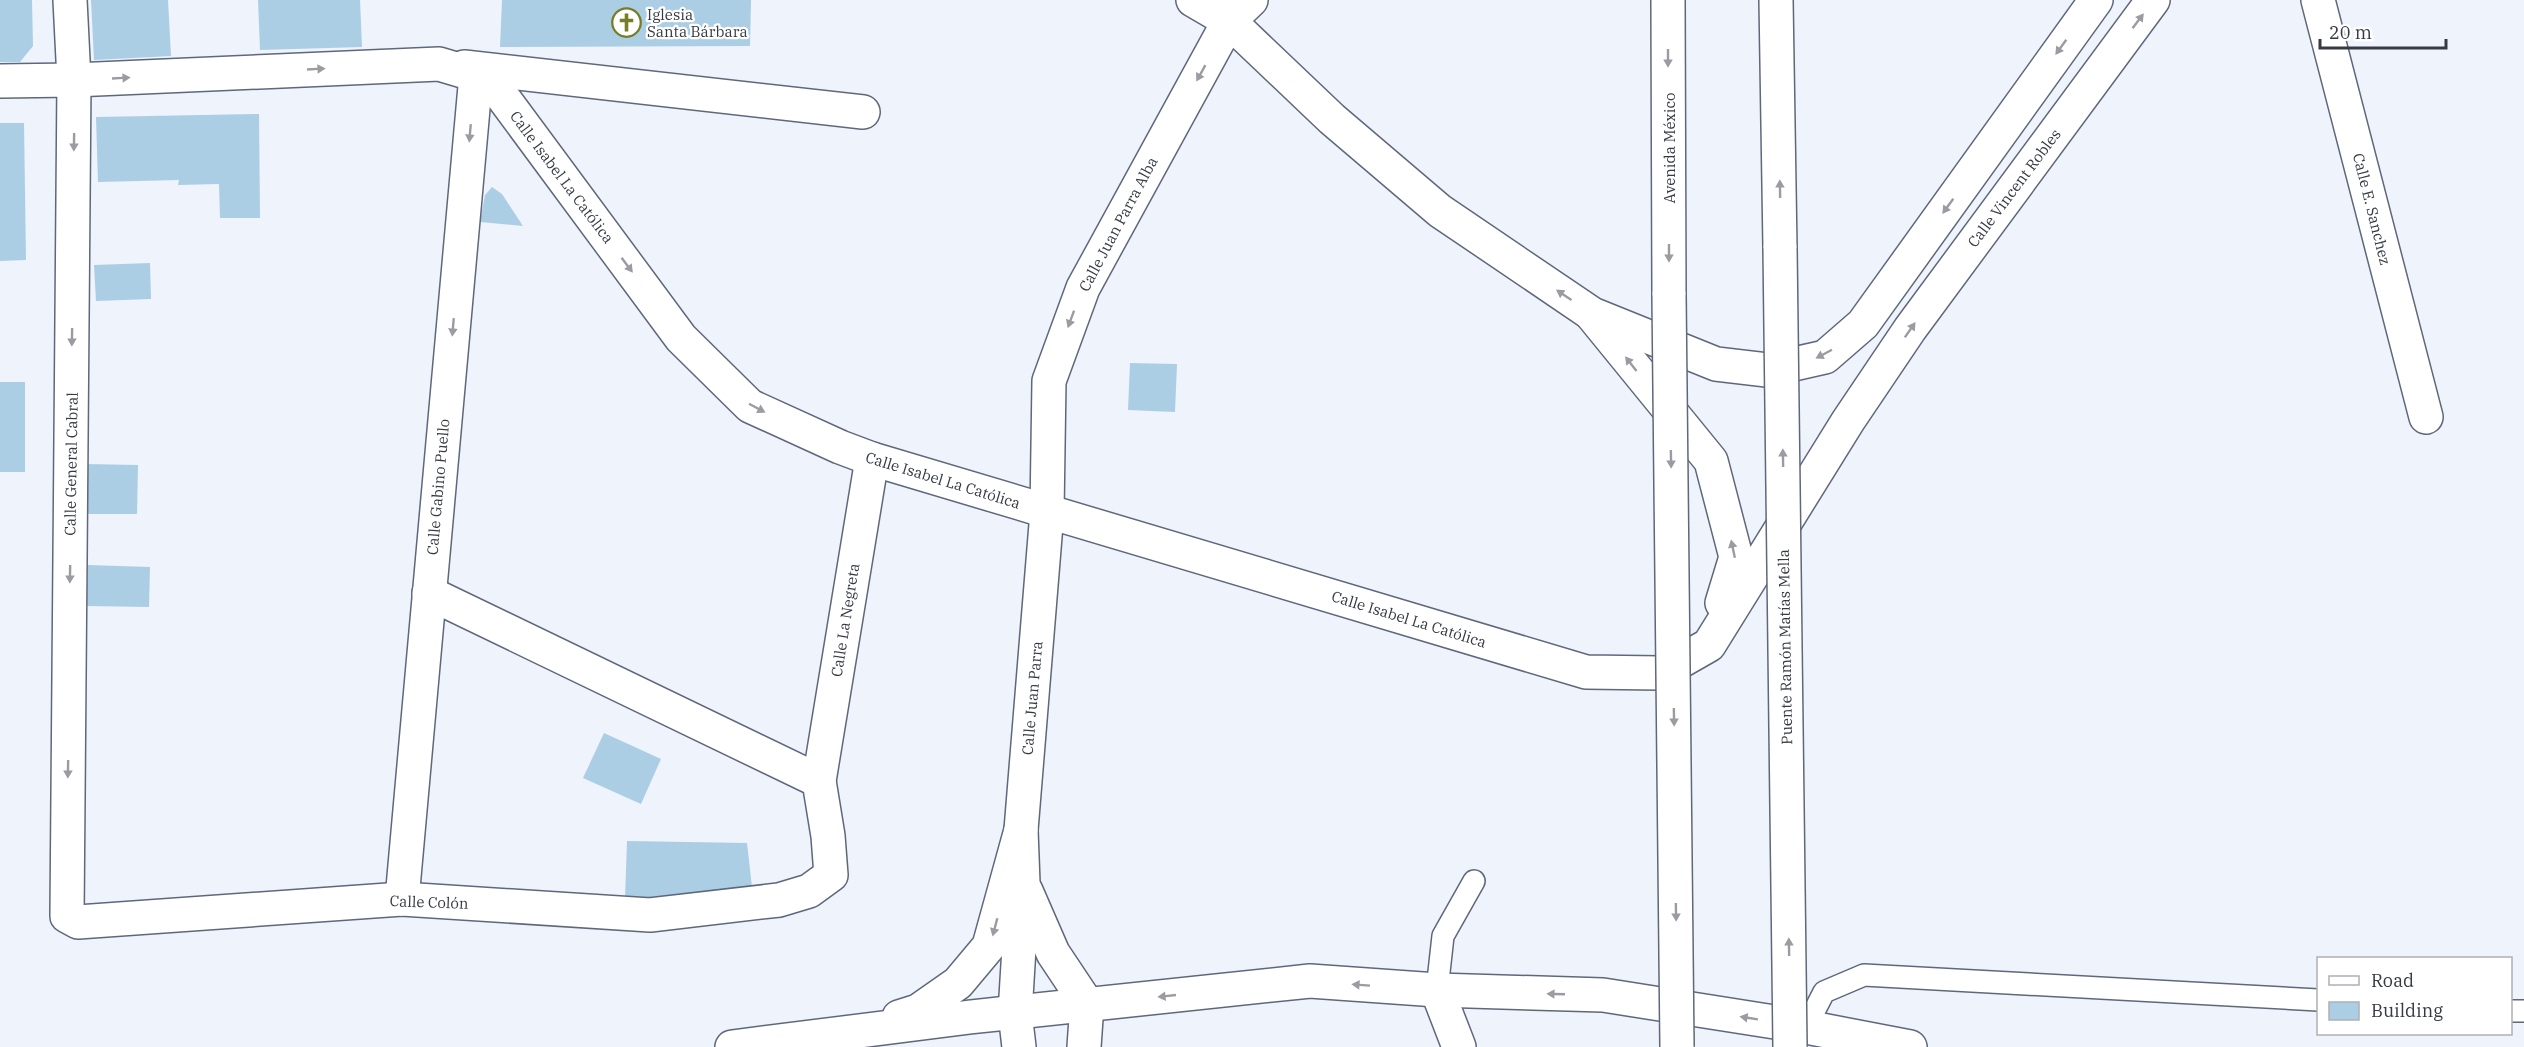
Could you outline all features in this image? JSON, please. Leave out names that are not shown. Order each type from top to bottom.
[{"type":"street","name":"Calle General Cabral","points":[[70,0],[74,80],[67,916],[78,922]]},
{"type":"street","points":[[1193,0],[1239,7],[1332,119],[1440,211],[1592,314],[1716,364],[1767,370],[1825,357],[1863,324],[2096,0]]},
{"type":"street","name":"Avenida México","points":[[1668,0],[1677,1047]]},
{"type":"street","name":"Calle Vincent Robles","points":[[1877,378],[1910,329],[2153,0]]},
{"type":"street","name":"Calle E. Sanchez","points":[[2318,0],[2426,417]]},
{"type":"street","name":"Puente Ramón Matías Mella","points":[[1777,5],[1780,248],[1798,1037]]},
{"type":"street","name":"Calle Juan Parra Alba","points":[[1047,512],[1048,381],[1079,298],[1239,7]]},
{"type":"street","name":"Calle Isabel La Católica","points":[[0,81],[74,80],[439,64],[476,75],[502,96],[681,338],[750,406],[872,459],[1586,672],[1660,673],[1709,645],[1877,378]]},
{"type":"street","points":[[439,64],[863,112]]},
{"type":"street","name":"Calle Gabino Puello","points":[[402,899],[476,75]]},
{"type":"street","points":[[1592,314],[1711,461],[1736,557],[1709,645]]},
{"type":"street","name":"Calle La Negreta","points":[[819,781],[872,459]]},
{"type":"street","name":"Calle Juan Parra","points":[[1019,1047],[1015,1013],[1023,884],[1021,830],[1047,512]]},
{"type":"street","points":[[429,593],[819,781]]},
{"type":"street","name":"Calle Colón","points":[[78,922],[402,899],[650,915],[779,900],[809,891],[831,875],[828,836],[819,781]]},
{"type":"street","points":[[857,1031],[918,1011],[958,983],[989,946],[1021,830]]},
{"type":"street","name":"Calle Juan Parra","points":[[1023,884],[1053,953],[1087,1004]]},
{"type":"street","points":[[732,1047],[1087,1004],[1310,981],[1437,990],[1603,995],[1798,1037],[1910,1047]]},
{"type":"street","points":[[1437,990],[1459,1047]]},
{"type":"street","points":[[1084,1047],[1087,1004]]},
{"type":"lane","points":[[1437,990],[1443,936],[1474,881]]},
{"type":"lane","points":[[1798,1037],[1824,992],[1864,975],[2317,1000]]},
{"type":"building","points":[[0,0],[32,0],[33,46],[20,62],[0,62]]},
{"type":"building","points":[[91,0],[168,0],[171,56],[94,60]]},
{"type":"building","points":[[258,0],[360,0],[362,47],[260,50]]},
{"type":"building","name":"Iglesia Santa Bárbara","points":[[502,0],[751,0],[750,46],[500,47]]},
{"type":"building","points":[[259,114],[260,218],[220,218],[219,184],[178,185],[179,180],[98,182],[96,117]]},
{"type":"building","points":[[0,123],[24,123],[26,260],[0,261]]},
{"type":"building","points":[[492,187],[502,194],[523,226],[480,222],[485,195]]},
{"type":"building","points":[[150,263],[151,299],[96,301],[94,265]]},
{"type":"building","points":[[1130,363],[1177,364],[1175,412],[1128,410]]},
{"type":"building","points":[[0,382],[25,382],[25,472],[0,472]]},
{"type":"building","points":[[85,464],[138,465],[137,514],[84,514]]},
{"type":"building","points":[[88,565],[150,567],[149,607],[86,606]]},
{"type":"building","points":[[604,733],[661,759],[641,804],[583,778]]},
{"type":"building","points":[[627,841],[747,843],[752,887],[692,901],[625,899]]},
{"type":"place","name":"Iglesia Santa Bárbara","points":[[626,23]]}]
